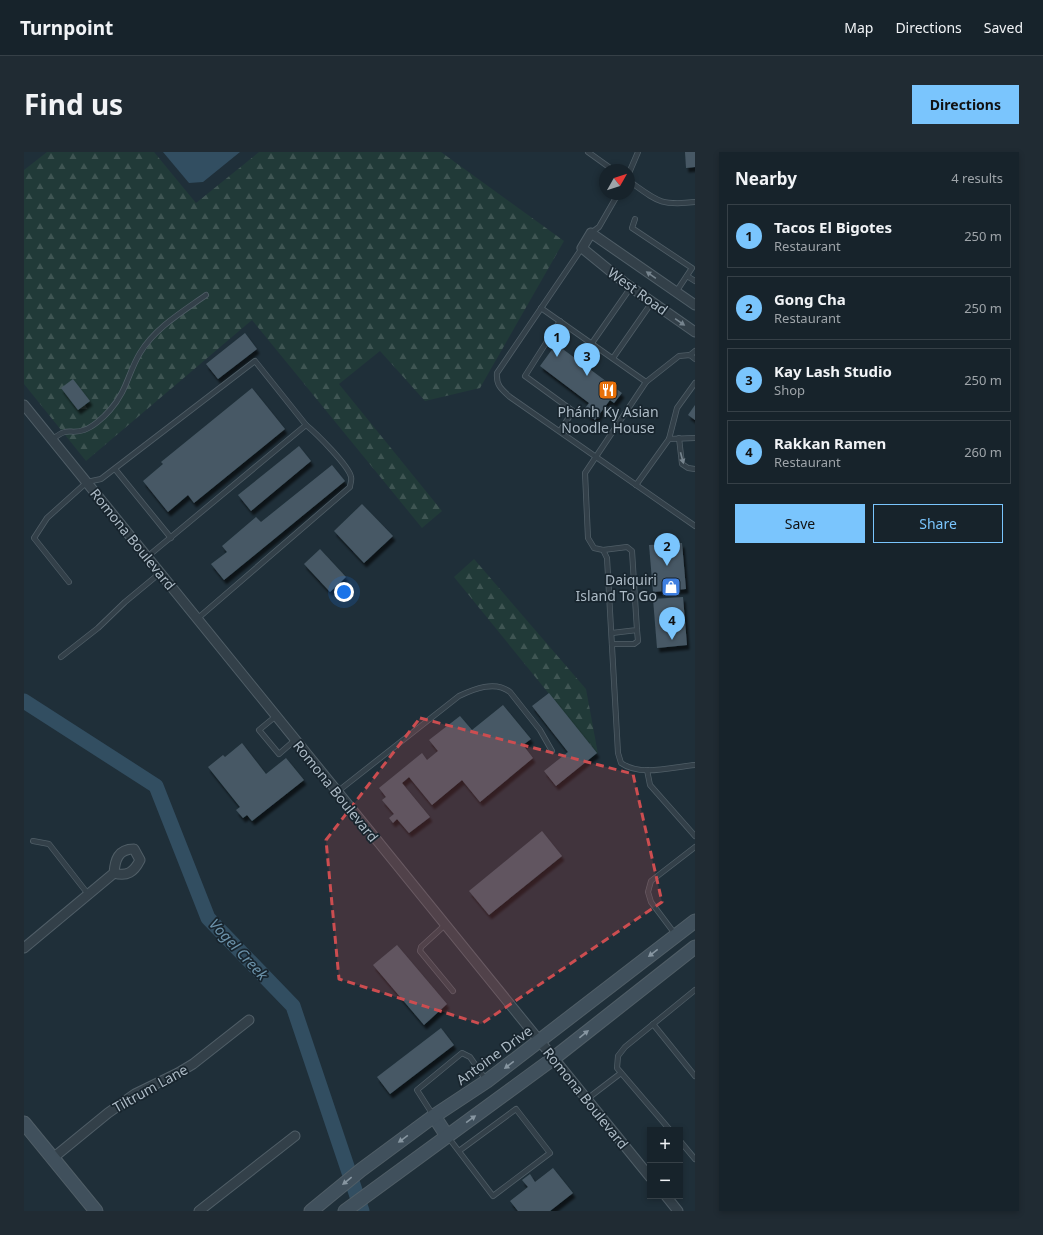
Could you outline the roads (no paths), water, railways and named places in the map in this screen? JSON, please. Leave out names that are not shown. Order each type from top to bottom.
[{"type":"main road","name":"Antoine Drive","points":[[311,1211],[361,1170],[434,1116],[487,1081],[695,921]]},
{"type":"main road","points":[[345,1211],[554,1058],[692,949],[675,935]]},
{"type":"main road","points":[[434,1116],[447,1136]]},
{"type":"main road","points":[[24,1122],[96,1211]]},
{"type":"street","points":[[582,248],[591,233]]},
{"type":"street","name":"West Road","points":[[591,233],[695,305]]},
{"type":"street","name":"West Road","points":[[582,248],[631,287],[695,332]]},
{"type":"street","name":"Romona Boulevard","points":[[24,405],[647,1173]]},
{"type":"street","points":[[24,948],[114,873]]},
{"type":"street","name":"Tiltrum Lane","points":[[53,1158],[108,1113],[135,1094],[178,1074],[249,1020]]},
{"type":"street","points":[[200,1211],[296,1136]]},
{"type":"street","points":[[668,1199],[678,1211]]},
{"type":"lane","points":[[589,152],[605,164]]},
{"type":"lane","points":[[633,164],[638,152]]},
{"type":"lane","points":[[635,185],[654,199],[672,205],[695,202]]},
{"type":"lane","points":[[591,233],[599,227],[615,200]]},
{"type":"lane","points":[[635,219],[632,228],[692,268],[676,292]]},
{"type":"lane","points":[[582,248],[497,373],[496,381],[500,388],[510,397],[695,526]]},
{"type":"lane","points":[[686,276],[695,281]]},
{"type":"lane","points":[[592,343],[631,287]]},
{"type":"lane","points":[[53,439],[62,432],[85,430],[110,410],[124,392],[140,354],[150,340],[164,326],[206,295]]},
{"type":"lane","points":[[613,358],[652,302]]},
{"type":"lane","points":[[541,308],[646,382]]},
{"type":"lane","points":[[560,321],[525,376],[573,411],[560,431]]},
{"type":"lane","points":[[612,644],[634,644],[638,641],[632,551],[627,547],[603,550],[594,548],[588,538],[586,473],[646,382],[679,356],[690,355],[695,351]]},
{"type":"lane","points":[[690,355],[695,359]]},
{"type":"lane","points":[[69,582],[34,538],[46,518],[87,482],[101,479],[115,469],[255,361],[306,425],[318,435],[346,469],[351,477],[350,487],[197,619]]},
{"type":"lane","points":[[636,485],[668,439],[677,408],[695,383]]},
{"type":"lane","points":[[148,558],[306,425]]},
{"type":"lane","points":[[679,438],[682,464],[688,468],[695,469]]},
{"type":"lane","points":[[668,439],[695,438]]},
{"type":"lane","points":[[115,469],[171,538]]},
{"type":"lane","points":[[603,550],[607,558],[618,753],[621,763],[628,768],[646,770],[695,765]]},
{"type":"lane","points":[[61,657],[98,628],[125,602],[160,573]]},
{"type":"lane","points":[[612,633],[637,630]]},
{"type":"lane","points":[[337,792],[459,696],[482,688],[493,686],[505,688],[510,692],[540,730],[552,751]]},
{"type":"lane","points":[[276,716],[259,730],[279,754],[295,740]]},
{"type":"lane","points":[[646,770],[650,785],[695,836]]},
{"type":"lane","points":[[33,841],[49,844],[88,894]]},
{"type":"lane","points":[[675,935],[651,902],[648,892],[651,881],[695,847]]},
{"type":"lane","points":[[445,925],[421,946],[420,951],[452,991]]},
{"type":"lane","points":[[667,1127],[621,1073],[618,1068],[618,1056],[625,1047],[695,990]]},
{"type":"lane","points":[[653,1024],[695,1076]]},
{"type":"lane","points":[[434,1116],[417,1090],[462,1053],[470,1057],[487,1081]]},
{"type":"lane","points":[[587,1099],[621,1073]]},
{"type":"lane","points":[[447,1136],[493,1196],[550,1153],[516,1109],[459,1151]]},
{"type":"lane","points":[[683,1145],[695,1159]]},
{"type":"water","points":[[163,152],[240,152],[203,182],[189,183]]},
{"type":"waterway","name":"Vogel Creek","points":[[24,701],[156,786],[208,918],[293,1006],[362,1211]]},
{"type":"place","name":"Tacos El Bigotes","points":[[557,357]]},
{"type":"place","name":"Kay Lash Studio","points":[[587,376]]},
{"type":"place","name":"Phánh Ky Asian Noodle House","points":[[608,390]]},
{"type":"place","name":"Gong Cha","points":[[667,566]]},
{"type":"place","name":"Daiquiri Island To Go","points":[[671,587]]},
{"type":"place","name":"Rakkan Ramen","points":[[672,640]]}]
